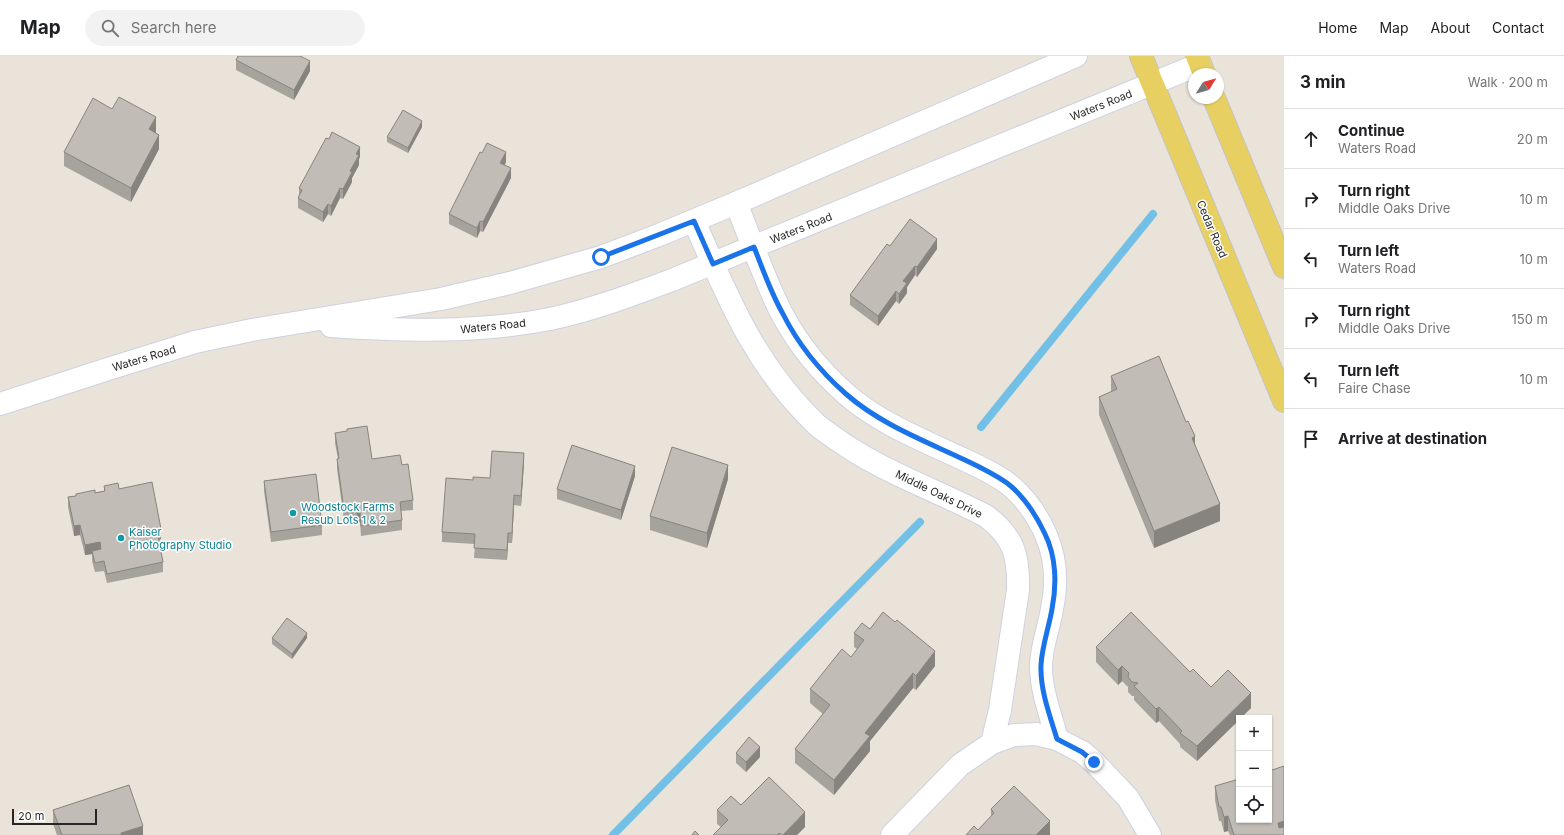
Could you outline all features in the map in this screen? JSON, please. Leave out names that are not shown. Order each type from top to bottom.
[{"type":"main road","name":"Cedar Road","points":[[1141,56],[1284,401]]},
{"type":"main road","points":[[1216,104],[1284,267]]},
{"type":"street","name":"Waters Road","points":[[0,404],[108,368],[195,342],[290,323],[441,299],[510,283],[601,257],[736,204],[1076,56]]},
{"type":"street","name":"Waters Road","points":[[290,323],[429,331],[515,325],[550,319],[585,310],[713,264],[1200,65]]},
{"type":"street","points":[[736,204],[782,313],[793,333],[816,362],[846,395],[895,427],[988,471],[1008,484],[1024,499],[1036,516],[1046,535],[1051,550],[1054,568],[1055,585],[1052,608],[1043,650],[1041,676],[1057,739]]},
{"type":"street","name":"Middle Oaks Drive","points":[[694,221],[738,319],[760,357],[783,388],[817,424],[849,447],[881,466],[986,516],[998,525],[1008,537],[1016,554],[1018,590],[1000,710],[992,743]]},
{"type":"street","points":[[892,835],[960,765],[992,743],[1014,735],[1036,734],[1057,739],[1082,752],[1094,762],[1128,798],[1150,835]]},
{"type":"building","points":[[238,56],[300,56],[310,61],[294,90],[236,60]]},
{"type":"building","points":[[119,97],[156,117],[149,129],[159,135],[131,188],[64,152],[93,98],[112,109]]},
{"type":"building","points":[[403,110],[422,121],[408,148],[387,137]]},
{"type":"building","points":[[332,132],[360,147],[356,154],[359,155],[350,171],[352,172],[343,189],[340,188],[331,206],[328,204],[323,212],[298,198],[302,190],[299,188],[326,138],[329,139]]},
{"type":"building","points":[[487,143],[506,152],[500,163],[511,168],[483,222],[480,221],[477,228],[449,214],[480,152],[482,153]]},
{"type":"building","points":[[910,219],[937,239],[917,267],[915,266],[903,281],[907,283],[899,294],[896,291],[878,316],[850,295],[887,244],[890,246]]},
{"type":"building","points":[[1159,356],[1186,422],[1188,421],[1195,436],[1192,438],[1220,504],[1154,531],[1099,397],[1117,389],[1111,376]]},
{"type":"building","points":[[367,426],[372,459],[400,455],[402,465],[408,464],[413,500],[400,502],[402,520],[361,526],[360,512],[357,513],[356,508],[344,510],[335,433],[347,431],[347,429]]},
{"type":"building","points":[[572,445],[635,466],[621,510],[557,489]]},
{"type":"building","points":[[672,447],[728,465],[707,533],[650,516]]},
{"type":"building","points":[[492,451],[524,453],[521,496],[514,495],[512,533],[508,533],[507,550],[474,548],[475,534],[442,532],[446,478],[473,480],[473,477],[490,478]]},
{"type":"building","name":"Woodstock Farms Resub Lots 1 & 2","points":[[316,474],[322,525],[271,532],[264,481]]},
{"type":"building","name":"Kaiser Photography Studio","points":[[152,482],[161,529],[157,530],[163,562],[107,574],[104,561],[95,563],[92,551],[101,549],[100,542],[85,545],[80,525],[74,526],[68,497],[95,490],[95,493],[105,491],[104,486],[118,483],[119,489]]},
{"type":"building","points":[[883,612],[895,622],[897,620],[935,651],[916,676],[913,673],[865,733],[870,736],[834,780],[795,749],[830,705],[810,689],[842,649],[851,657],[864,640],[854,633],[862,623],[870,629]]},
{"type":"building","points":[[1131,612],[1190,672],[1193,669],[1211,687],[1228,670],[1251,693],[1197,746],[1180,733],[1182,731],[1159,707],[1156,709],[1134,686],[1138,683],[1132,682],[1128,677],[1129,673],[1122,666],[1118,670],[1096,647]]},
{"type":"building","points":[[287,618],[307,633],[292,654],[272,638]]},
{"type":"building","points":[[749,737],[760,747],[746,762],[736,753]]},
{"type":"building","points":[[1284,766],[1284,821],[1278,823],[1279,828],[1284,827],[1284,835],[1234,835],[1228,816],[1224,817],[1221,807],[1219,807],[1215,786],[1236,780],[1236,823],[1272,823],[1272,770]]},
{"type":"building","points":[[769,777],[805,812],[783,835],[779,833],[777,835],[713,835],[728,820],[717,810],[731,796],[741,805]]},
{"type":"building","points":[[129,785],[143,826],[121,833],[121,835],[62,835],[53,810]]},
{"type":"building","points":[[1014,786],[1050,821],[1036,835],[966,835],[974,826],[978,830],[994,813],[991,809]]},
{"type":"building","points":[[695,831],[699,835],[692,835]]},
{"type":"waterway","points":[[981,427],[1153,214]]},
{"type":"waterway","points":[[613,835],[920,522]]},
{"type":"place","name":"Woodstock Farms Resub Lots 1 & 2","points":[[293,513]]},
{"type":"place","name":"Kaiser Photography Studio","points":[[121,538]]},
{"type":"route","points":[[601,257],[694,221],[713,264],[754,247],[782,313],[793,333],[806,351],[846,395],[868,411],[895,427],[988,471],[1008,484],[1024,499],[1036,516],[1046,535],[1051,550],[1054,568],[1055,585],[1052,608],[1041,664],[1043,688],[1057,739],[1082,752],[1094,762]]}]
